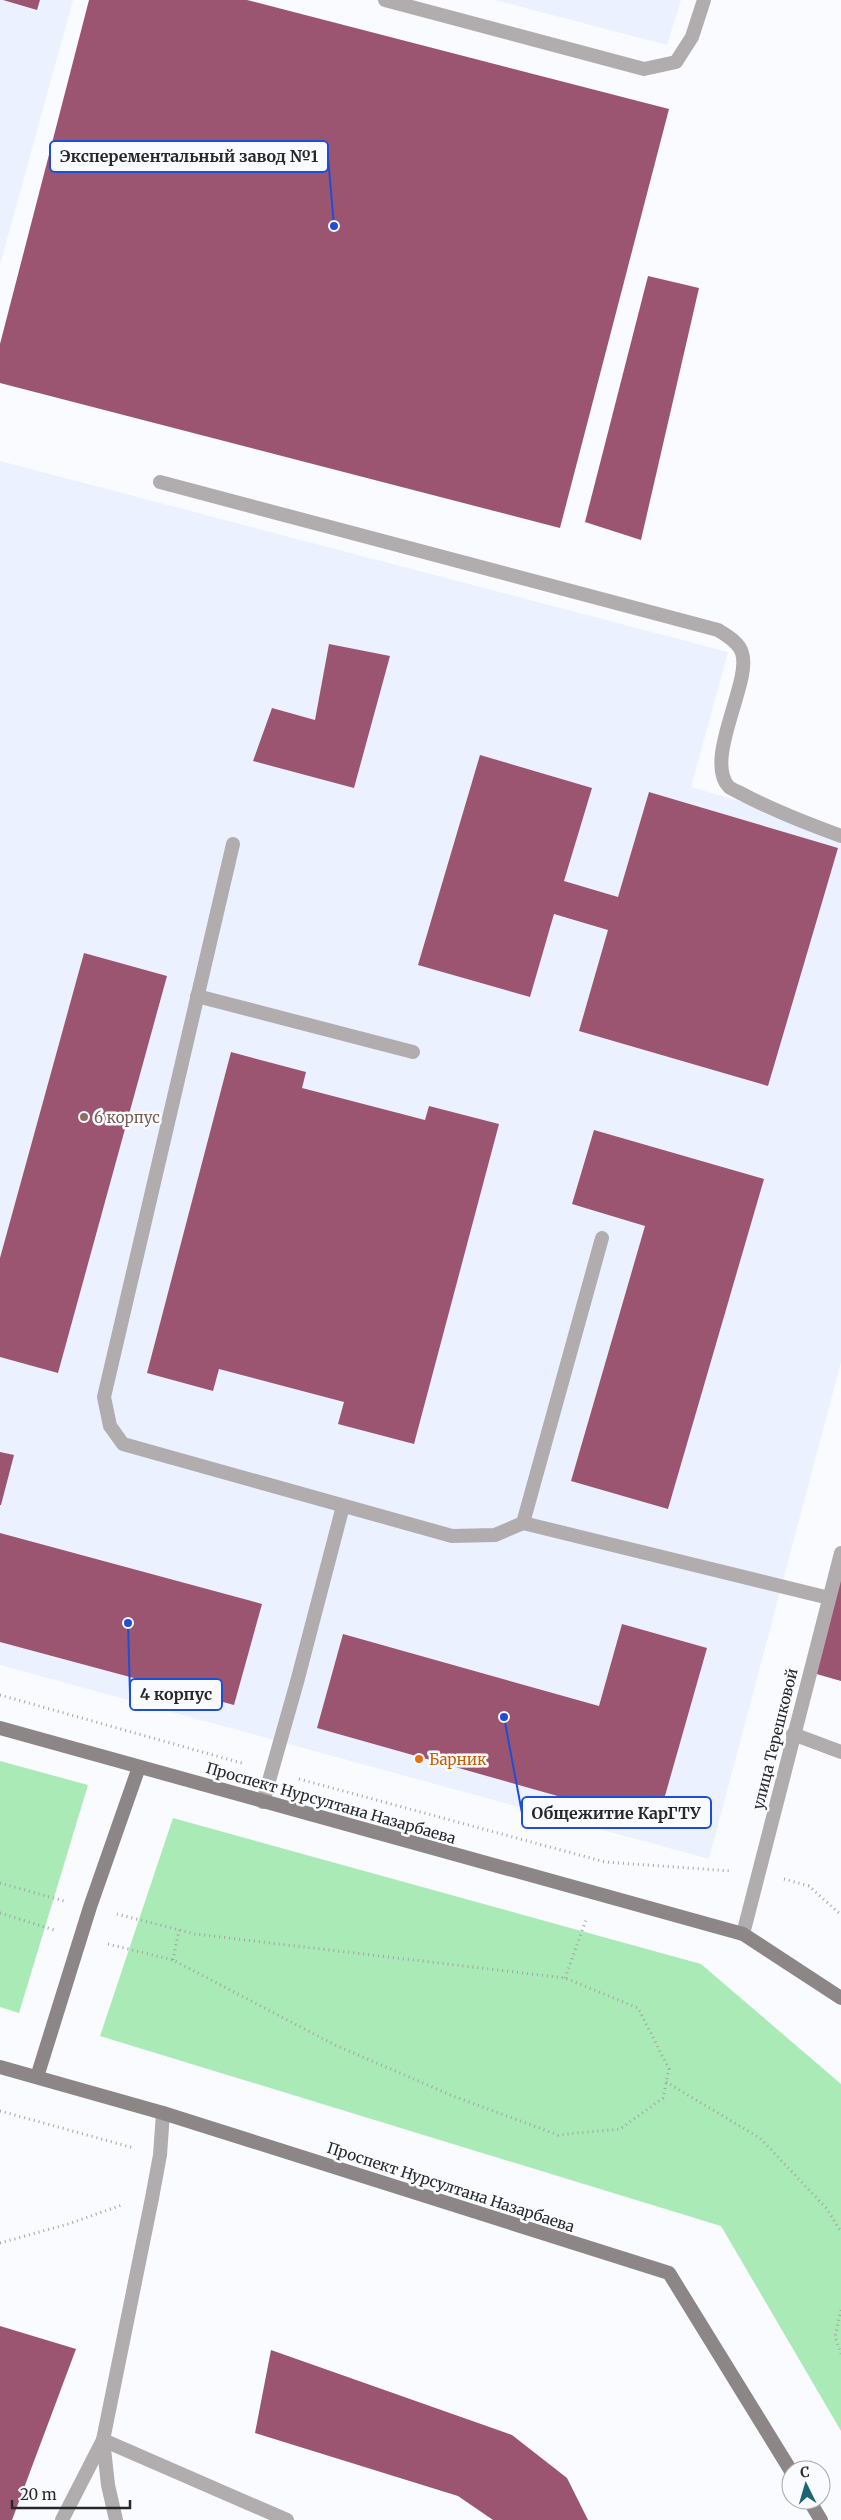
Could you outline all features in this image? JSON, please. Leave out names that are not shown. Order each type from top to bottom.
[{"type":"main road","name":"Проспект Нурсултана Назарбаева","points":[[0,1728],[743,1934],[841,1998]]},
{"type":"main road","points":[[36,2077],[90,1907],[139,1767]]},
{"type":"main road","name":"Проспект Нурсултана Назарбаева","points":[[0,2067],[163,2113],[669,2273],[784,2460]]},
{"type":"street","points":[[385,0],[644,69],[676,62],[692,37],[704,0]]},
{"type":"street","points":[[160,482],[718,630],[731,638],[742,653],[742,671],[724,742],[723,774],[729,787],[777,812],[841,836]]},
{"type":"street","points":[[233,844],[104,1397],[110,1426],[123,1444],[452,1536],[495,1535],[523,1523],[829,1598]]},
{"type":"street","points":[[197,996],[413,1052]]},
{"type":"street","points":[[523,1523],[602,1238]]},
{"type":"street","points":[[263,1802],[297,1682],[343,1506]]},
{"type":"street","name":"улица Терешковой","points":[[743,1934],[841,1553]]},
{"type":"street","points":[[793,1734],[841,1752]]},
{"type":"street","points":[[62,2520],[103,2440],[153,2194],[160,2155],[163,2113]]},
{"type":"street","points":[[103,2440],[108,2485],[116,2520]]},
{"type":"street","points":[[103,2440],[287,2520]]},
{"type":"path","points":[[0,1695],[605,1862],[758,1872],[808,1886],[841,1915]]},
{"type":"path","points":[[0,1883],[40,1896],[195,1934],[565,1978],[638,2008],[669,2069],[663,2098],[620,2129],[558,2135],[453,2096],[335,2045],[173,1960],[80,1938],[0,1913]]},
{"type":"path","points":[[173,1960],[179,1930]]},
{"type":"path","points":[[666,2082],[760,2138],[827,2209],[841,2232]]},
{"type":"path","points":[[0,2111],[160,2155]]},
{"type":"path","points":[[0,2243],[68,2224],[153,2194]]},
{"type":"path","points":[[841,2310],[835,2337],[841,2354]]},
{"type":"shaded area","points":[[0,0],[73,0],[0,265]]},
{"type":"shaded area","points":[[495,0],[681,0],[667,45]]},
{"type":"shaded area","points":[[0,461],[728,652],[691,787],[841,831],[841,1362],[709,1859],[0,1665]]},
{"type":"green space","points":[[0,1761],[88,1785],[19,2013],[0,2007]]},
{"type":"green space","points":[[173,1818],[701,1964],[841,2084],[841,2431],[721,2226],[100,2036]]},
{"type":"building","points":[[3,0],[40,0],[37,10]]},
{"type":"building","points":[[89,0],[247,0],[669,109],[560,528],[0,383],[0,344]]},
{"type":"building","points":[[648,276],[699,288],[641,540],[585,522]]},
{"type":"building","points":[[329,644],[390,656],[354,788],[253,761],[272,708],[315,720]]},
{"type":"building","points":[[480,755],[592,788],[564,881],[618,897],[649,792],[838,848],[768,1086],[579,1031],[608,930],[554,914],[530,997],[418,965]]},
{"type":"building","name":"6 корпус","points":[[84,953],[167,976],[58,1373],[0,1357],[0,1258]]},
{"type":"building","points":[[231,1052],[306,1072],[302,1088],[425,1120],[429,1106],[499,1124],[414,1444],[338,1424],[344,1402],[219,1369],[213,1391],[147,1373]]},
{"type":"building","points":[[594,1130],[764,1179],[668,1509],[571,1481],[645,1226],[572,1204]]},
{"type":"building","points":[[0,1452],[14,1455],[1,1505],[0,1505]]},
{"type":"building","points":[[0,1533],[262,1604],[234,1705],[0,1642]]},
{"type":"building","points":[[841,1575],[841,1681],[813,1673]]},
{"type":"building","points":[[622,1624],[707,1648],[657,1824],[317,1728],[343,1634],[599,1706]]},
{"type":"building","points":[[0,2326],[76,2349],[12,2520],[0,2520]]},
{"type":"building","points":[[271,2350],[512,2435],[567,2478],[588,2520],[493,2520],[458,2496],[255,2433]]},
{"type":"place","name":"Эксперементальный завод №1","points":[[334,226]]},
{"type":"place","name":"6 корпус","points":[[84,1117]]},
{"type":"place","name":"4 корпус","points":[[128,1623]]},
{"type":"place","name":"Общежитие КарГТУ","points":[[504,1717]]},
{"type":"place","name":"Барник","points":[[419,1759]]}]
